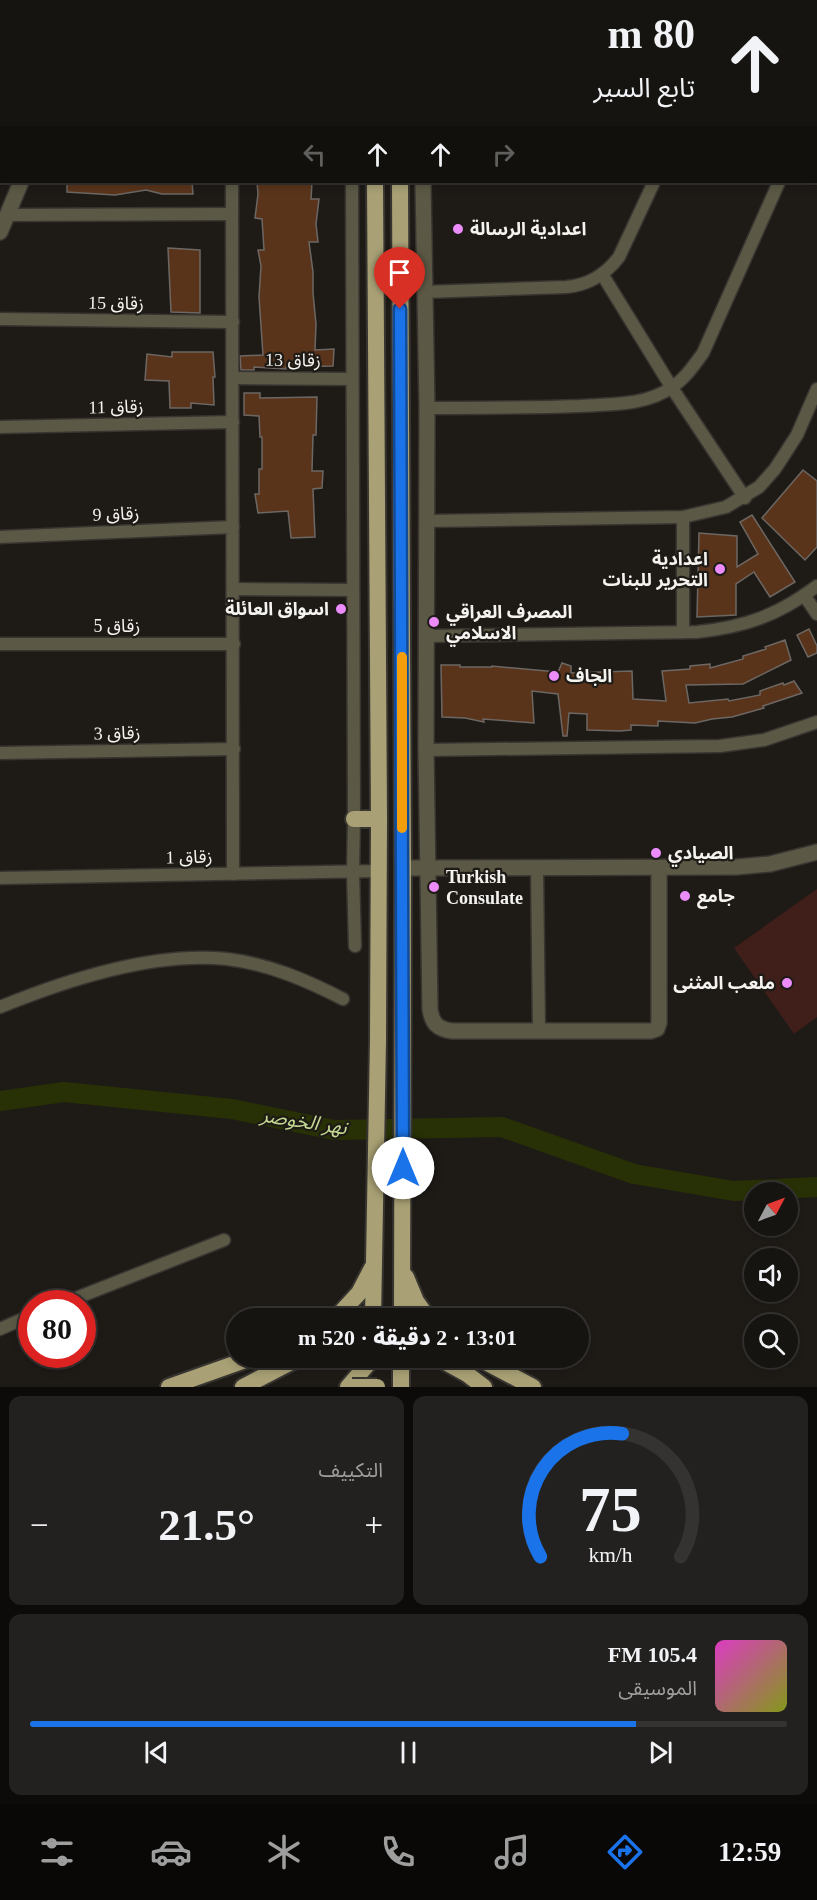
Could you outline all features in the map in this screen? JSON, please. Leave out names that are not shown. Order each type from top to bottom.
[{"type":"highway","points":[[373,1308],[379,819],[375,183]]},
{"type":"highway","points":[[400,183],[402,1308]]},
{"type":"highway","points":[[354,819],[379,819]]},
{"type":"highway","points":[[402,1263],[410,1289],[422,1308]]},
{"type":"highway","points":[[347,1308],[359,1293],[373,1265]]},
{"type":"highway","points":[[169,1387],[226,1367]]},
{"type":"highway","points":[[243,1387],[280,1368]]},
{"type":"highway","points":[[348,1387],[364,1368]]},
{"type":"highway","points":[[352,1387],[375,1387],[374,1368]]},
{"type":"highway","points":[[401,1368],[401,1387]]},
{"type":"highway","points":[[456,1368],[484,1387]]},
{"type":"highway","points":[[495,1368],[525,1385]]},
{"type":"street","points":[[0,232],[21,183]]},
{"type":"street","points":[[232,183],[233,874]]},
{"type":"street","points":[[352,183],[355,946]]},
{"type":"street","points":[[423,183],[427,408],[427,868],[430,1009],[431,1019],[435,1026],[442,1030],[452,1031],[651,1031],[657,1029],[659,1023],[659,868]]},
{"type":"street","points":[[424,292],[579,286],[611,267],[623,249],[654,183]]},
{"type":"street","points":[[427,408],[554,407],[626,403],[642,400],[672,388],[691,370],[703,353],[779,183]]},
{"type":"street","points":[[7,215],[232,214]]},
{"type":"street","points":[[602,274],[672,388],[745,498]]},
{"type":"street","name":"زقاق 15","points":[[0,319],[232,322]]},
{"type":"street","name":"زقاق 13","points":[[233,378],[352,379]]},
{"type":"street","points":[[427,521],[683,517],[726,507],[745,498],[759,487],[787,452],[797,435],[817,388]]},
{"type":"street","name":"زقاق 11","points":[[0,427],[233,422]]},
{"type":"street","points":[[683,517],[683,632]]},
{"type":"street","name":"زقاق 9","points":[[0,537],[233,528]]},
{"type":"street","points":[[427,636],[720,630],[740,626],[779,610],[817,586]]},
{"type":"street","points":[[234,589],[352,590]]},
{"type":"street","points":[[804,595],[817,614]]},
{"type":"street","name":"زقاق 5","points":[[0,644],[234,644]]},
{"type":"street","points":[[426,750],[720,746],[764,740],[817,722]]},
{"type":"street","name":"زقاق 3","points":[[0,753],[234,749]]},
{"type":"street","points":[[403,868],[736,867],[770,864],[817,852]]},
{"type":"street","points":[[537,868],[539,1030]]},
{"type":"street","name":"زقاق 1","points":[[0,878],[378,871]]},
{"type":"street","points":[[0,1007],[92,975],[169,960],[206,958],[227,959],[275,969],[343,999]]},
{"type":"street","points":[[96,1290],[224,1240]]},
{"type":"street","points":[[0,1329],[18,1321]]},
{"type":"shaded area","name":"ملعب المثنى","points":[[817,889],[817,1017],[794,1034],[734,948]]},
{"type":"building","points":[[67,183],[192,183],[193,194],[162,194],[146,190],[115,195],[67,192]]},
{"type":"building","points":[[257,183],[312,183],[311,199],[319,199],[316,224],[318,242],[309,242],[316,324],[315,350],[334,349],[333,366],[286,367],[286,369],[254,367],[254,370],[241,370],[240,356],[263,355],[259,297],[261,266],[258,250],[264,250],[262,219],[255,218]]},
{"type":"building","points":[[168,248],[200,250],[200,313],[171,312]]},
{"type":"building","points":[[172,352],[213,352],[214,405],[191,403],[191,408],[170,408],[169,381],[145,380],[147,354],[172,357]]},
{"type":"building","points":[[244,393],[260,393],[260,398],[317,397],[312,471],[323,471],[322,488],[313,489],[315,537],[291,538],[288,511],[258,513],[255,494],[259,494],[262,437],[260,437],[259,416],[244,415]]},
{"type":"building","points":[[803,470],[817,481],[817,547],[805,560],[762,518]]},
{"type":"building","points":[[752,515],[795,582],[770,597],[754,572],[736,584],[736,615],[697,617],[699,533],[737,536],[737,567],[758,554],[740,522]]},
{"type":"building","points":[[809,629],[817,646],[817,653],[808,657],[797,635]]},
{"type":"building","points":[[785,640],[791,660],[743,684],[686,685],[689,703],[728,699],[729,701],[760,695],[760,691],[794,681],[802,693],[763,706],[764,708],[732,717],[695,723],[658,721],[658,726],[631,725],[631,730],[620,731],[587,730],[587,714],[569,713],[567,736],[563,736],[558,694],[532,691],[534,723],[483,719],[484,722],[442,717],[441,665],[492,666],[558,672],[562,663],[571,666],[571,673],[632,671],[633,699],[666,701],[662,671],[690,669],[690,666],[710,664],[710,668],[743,659],[743,656]]},
{"type":"waterway","name":"نهر الخوصر","points":[[0,1101],[64,1092],[232,1109],[334,1130],[502,1127],[634,1174],[734,1191],[817,1187]]},
{"type":"slow traffic","points":[[402,657],[402,828]]},
{"type":"place","name":"اعدادية الرسالة","points":[[458,229]]},
{"type":"place","name":"اعدادية التحرير للبنات","points":[[720,569]]},
{"type":"place","name":"اسواق العائلة","points":[[341,609]]},
{"type":"place","name":"المصرف العراقي الاسلامي","points":[[434,622]]},
{"type":"place","name":"الجاف","points":[[554,676]]},
{"type":"place","name":"الصيادي","points":[[656,853]]},
{"type":"place","name":"Turkish Consulate","points":[[434,887]]},
{"type":"place","name":"جامع","points":[[685,896]]},
{"type":"place","name":"ملعب المثنى","points":[[787,983]]},
{"type":"route","points":[[400,309],[403,1168]]}]
